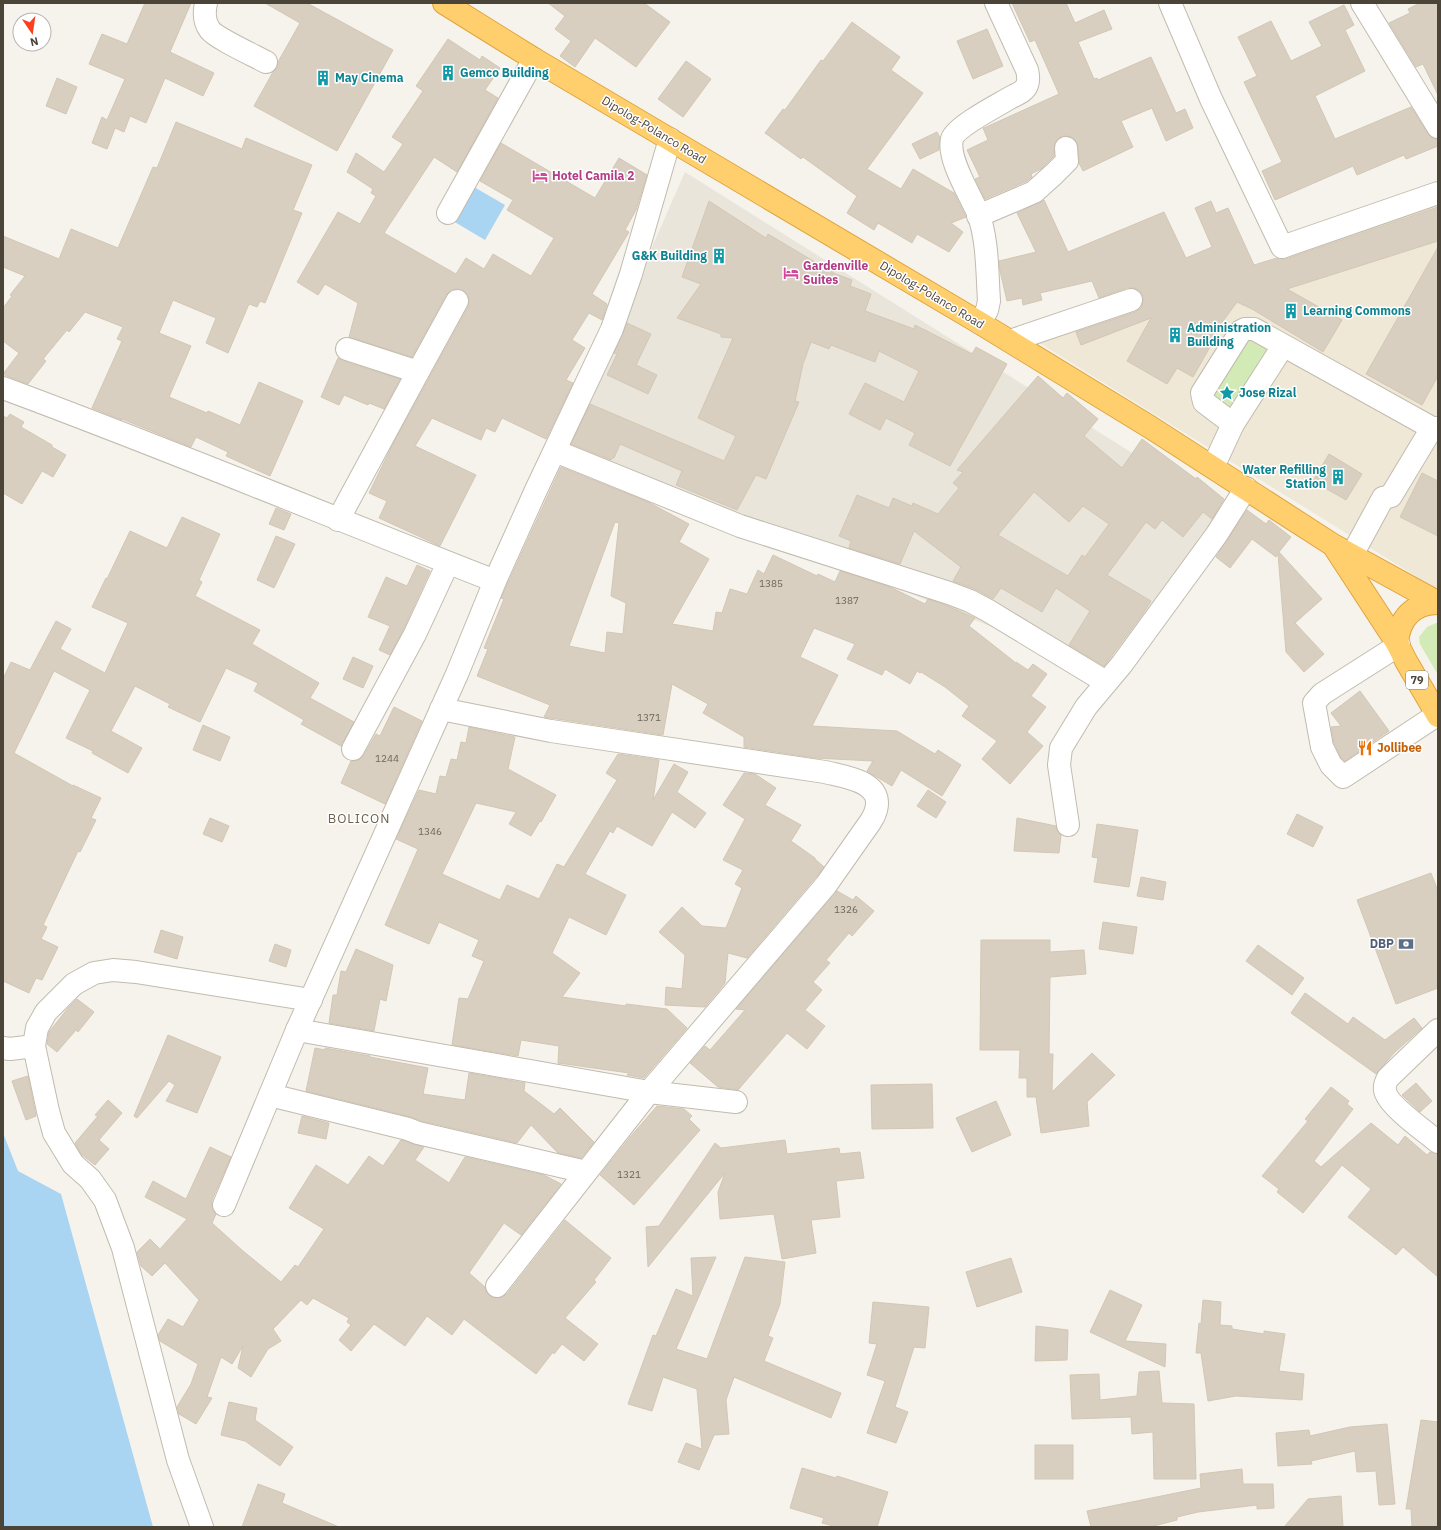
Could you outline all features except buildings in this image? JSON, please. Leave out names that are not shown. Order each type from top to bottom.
[{"type":"highway","name":"Dipolog-Polanco Road","points":[[444,3],[1010,341],[1350,554],[1438,603]]},
{"type":"highway","points":[[1350,554],[1398,644]]},
{"type":"highway","points":[[1398,644],[1398,631],[1403,621],[1414,610],[1424,604],[1438,603]]},
{"type":"highway","name":"79","points":[[1398,644],[1406,662],[1438,715]]},
{"type":"street","points":[[206,3],[206,20],[210,30],[266,62]]},
{"type":"street","points":[[980,323],[987,310],[989,301],[985,239],[978,216],[953,159],[952,139],[956,132],[990,109],[1023,91],[1028,85],[1026,70],[996,3]]},
{"type":"street","points":[[1170,3],[1211,99],[1282,247],[1438,193]]},
{"type":"street","points":[[1362,3],[1438,127]]},
{"type":"street","points":[[448,213],[534,58]]},
{"type":"street","points":[[224,1205],[311,1000],[441,709],[495,581],[612,329],[631,274],[670,139]]},
{"type":"street","points":[[978,216],[1034,192],[1067,160],[1066,148]]},
{"type":"street","points":[[1010,341],[1131,300]]},
{"type":"street","points":[[338,520],[457,301]]},
{"type":"street","points":[[1233,424],[1204,402],[1202,394],[1241,331],[1245,329],[1254,329],[1435,428],[1391,496],[1395,504],[1350,554]]},
{"type":"street","points":[[1213,467],[1233,424],[1283,346]]},
{"type":"street","points":[[347,349],[418,372]]},
{"type":"street","points":[[3,388],[251,483],[338,520],[495,581]]},
{"type":"street","points":[[555,451],[740,526],[970,601],[1019,628],[1101,679],[1108,680]]},
{"type":"street","points":[[1068,825],[1059,765],[1061,748],[1086,707],[1122,664],[1217,534],[1246,488]]},
{"type":"street","points":[[354,749],[412,641],[448,563]]},
{"type":"street","points":[[1398,644],[1322,694],[1314,703],[1322,746],[1331,764],[1343,776],[1438,715]]},
{"type":"street","points":[[441,709],[551,731],[825,772],[866,783],[872,789],[877,800],[876,810],[871,822],[826,885],[649,1092],[497,1286]]},
{"type":"street","points":[[202,1527],[178,1460],[123,1248],[105,1200],[90,1179],[72,1164],[54,1133],[34,1046],[36,1028],[46,1012],[74,984],[94,973],[113,970],[136,972],[311,1000]]},
{"type":"street","points":[[298,1030],[649,1092],[736,1102]]},
{"type":"street","points":[[1438,1030],[1388,1078],[1385,1084],[1385,1090],[1391,1102],[1438,1142]]},
{"type":"street","points":[[3,1048],[10,1049],[34,1046]]},
{"type":"street","points":[[270,1095],[408,1129],[418,1133],[586,1172]]},
{"type":"shaded area","points":[[685,172],[1223,510],[1108,675],[563,450]]},
{"type":"shaded area","points":[[1438,206],[1438,590],[1033,339]]},
{"type":"green space","points":[[1248,339],[1254,340],[1272,352],[1233,410],[1213,397],[1212,389]]},
{"type":"green space","points":[[1436,623],[1438,624],[1438,675],[1420,644],[1419,637],[1427,627]]},
{"type":"water","points":[[474,187],[505,205],[485,240],[453,221]]},
{"type":"water","points":[[3,1133],[18,1171],[61,1194],[153,1527],[3,1527]]},
{"type":"place","name":"Gemco Building","points":[[448,73]]},
{"type":"place","name":"May Cinema","points":[[323,78]]},
{"type":"place","name":"Hotel Camila 2","points":[[540,176]]},
{"type":"place","name":"G&K Building","points":[[719,256]]},
{"type":"place","name":"Gardenville Suites","points":[[791,273]]},
{"type":"place","name":"Learning Commons","points":[[1291,311]]},
{"type":"place","name":"Administration Building","points":[[1175,335]]},
{"type":"place","name":"Jose Rizal","points":[[1227,393]]},
{"type":"place","name":"Water Refilling Station","points":[[1338,477]]},
{"type":"place","name":"Jollibee","points":[[1365,748]]},
{"type":"place","name":"DBP","points":[[1406,944]]},
{"type":"district","name":"BOLICON","points":[[359,818]]}]
